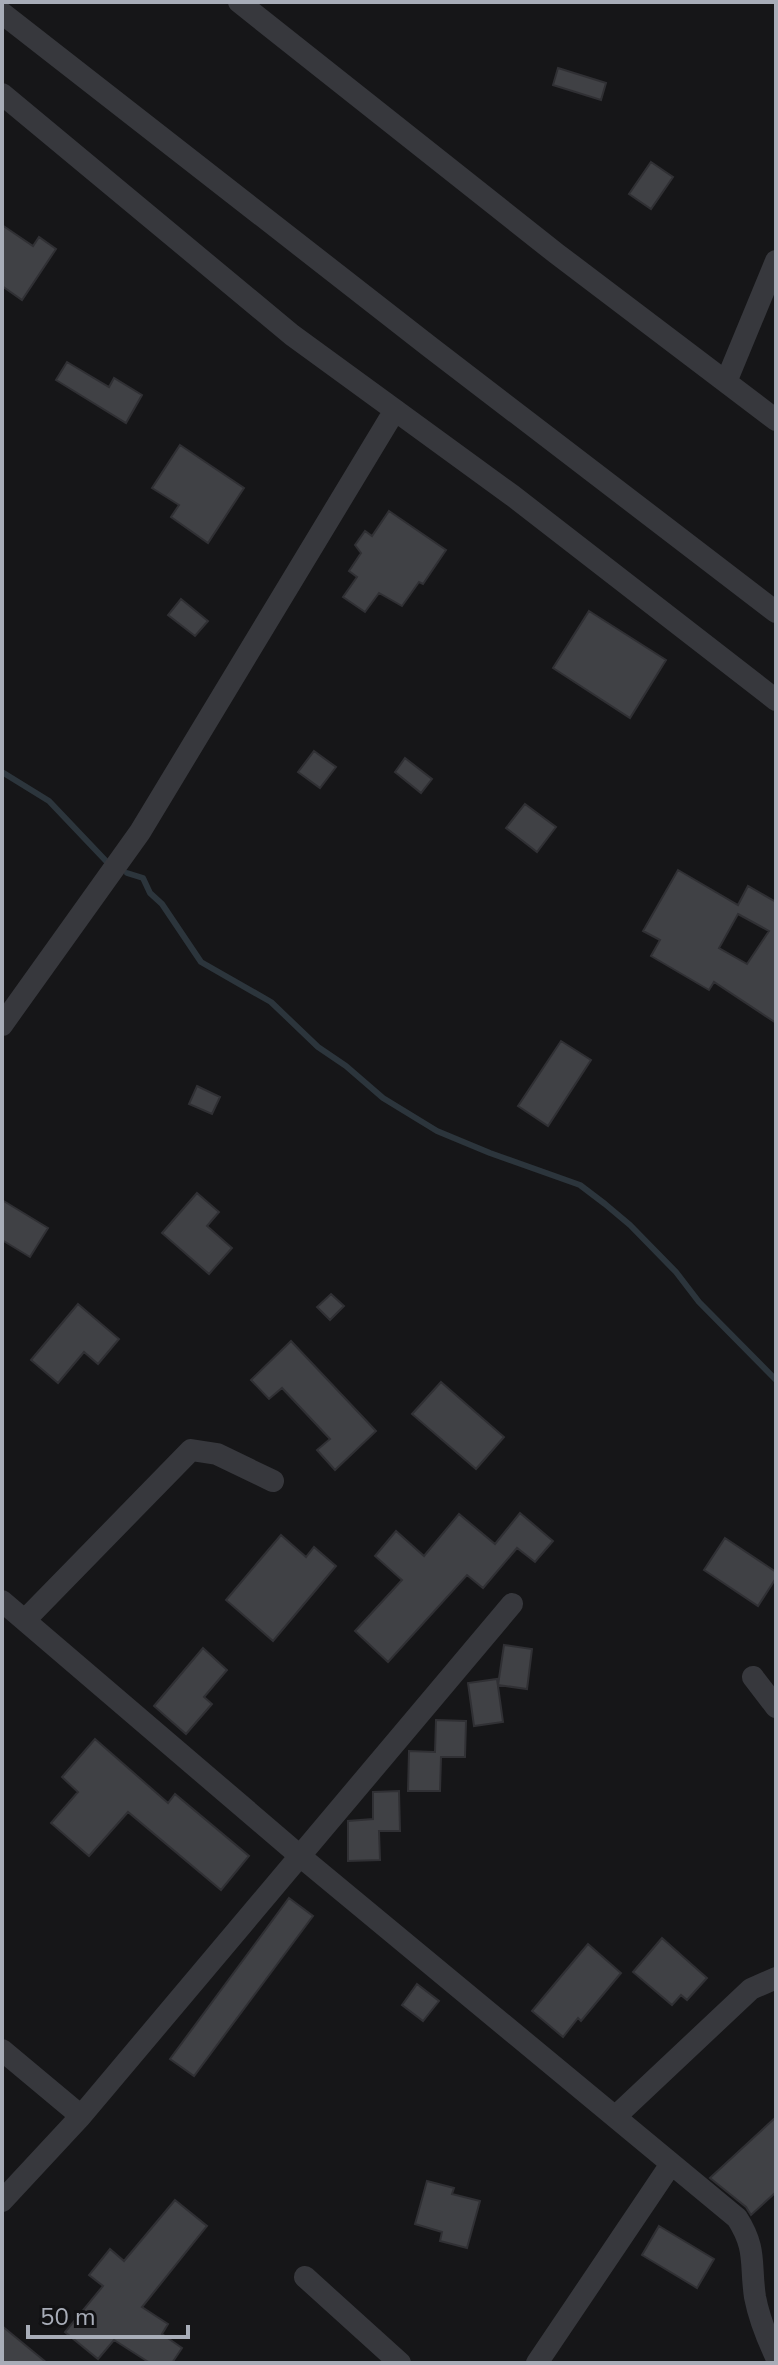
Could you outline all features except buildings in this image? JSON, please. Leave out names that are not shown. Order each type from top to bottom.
[{"type":"street","points":[[239,2],[557,254],[776,420]]},
{"type":"street","points":[[2,13],[776,612]]},
{"type":"street","points":[[2,94],[292,335],[513,496],[776,700]]},
{"type":"street","points":[[726,382],[776,261]]},
{"type":"street","points":[[2,1025],[140,832],[395,410]]},
{"type":"street","points":[[25,1620],[191,1450],[217,1454],[273,1481]]},
{"type":"street","points":[[2,1601],[300,1856],[737,2218],[748,2234],[753,2253],[758,2310],[776,2357]]},
{"type":"street","points":[[2,2201],[81,2116],[512,1604]]},
{"type":"street","points":[[753,1677],[776,1707]]},
{"type":"street","points":[[615,2117],[751,1989],[776,1978]]},
{"type":"street","points":[[2,2050],[81,2116]]},
{"type":"street","points":[[537,2363],[671,2164]]},
{"type":"street","points":[[305,2277],[400,2363]]},
{"type":"waterway","points":[[2,772],[49,801],[107,862]]},
{"type":"waterway","points":[[127,873],[143,878],[150,893],[162,904],[201,962],[271,1002],[318,1047],[383,1098],[437,1131],[580,1185],[605,1204],[676,1272],[699,1302],[776,1380]]}]
